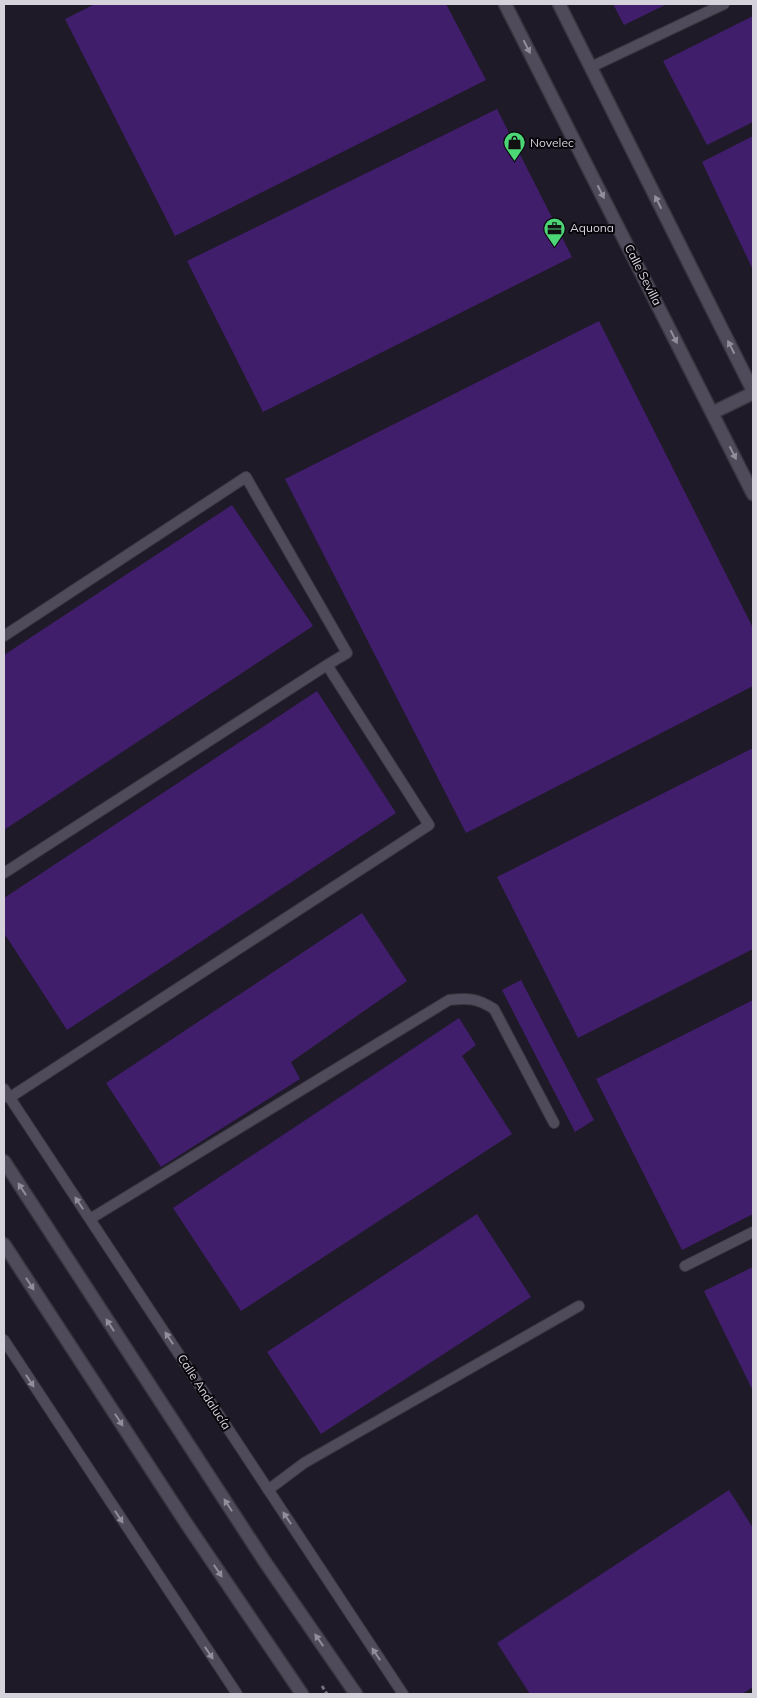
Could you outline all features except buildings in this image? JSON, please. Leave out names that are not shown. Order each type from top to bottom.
[{"type":"main road","name":"Calle Sevilla","points":[[505,4],[753,494]]},
{"type":"main road","points":[[559,4],[753,392],[712,413]]},
{"type":"main road","points":[[4,1161],[265,1562],[356,1694]]},
{"type":"main road","points":[[4,1244],[183,1518],[302,1694]]},
{"type":"lane","points":[[591,67],[724,4]]},
{"type":"lane","points":[[4,636],[246,477],[347,653],[4,873]]},
{"type":"lane","points":[[7,1094],[429,825],[327,665]]},
{"type":"lane","points":[[90,1219],[449,1000],[482,1000],[494,1008],[554,1123]]},
{"type":"lane","name":"Calle Andalucía","points":[[7,1094],[403,1694]]},
{"type":"lane","points":[[685,1266],[753,1232]]},
{"type":"lane","points":[[268,1490],[304,1463],[579,1306]]},
{"type":"lane","points":[[4,1340],[237,1694]]},
{"type":"place","name":"Novelec","points":[[514,162]]},
{"type":"place","name":"Aquona","points":[[554,247]]}]
